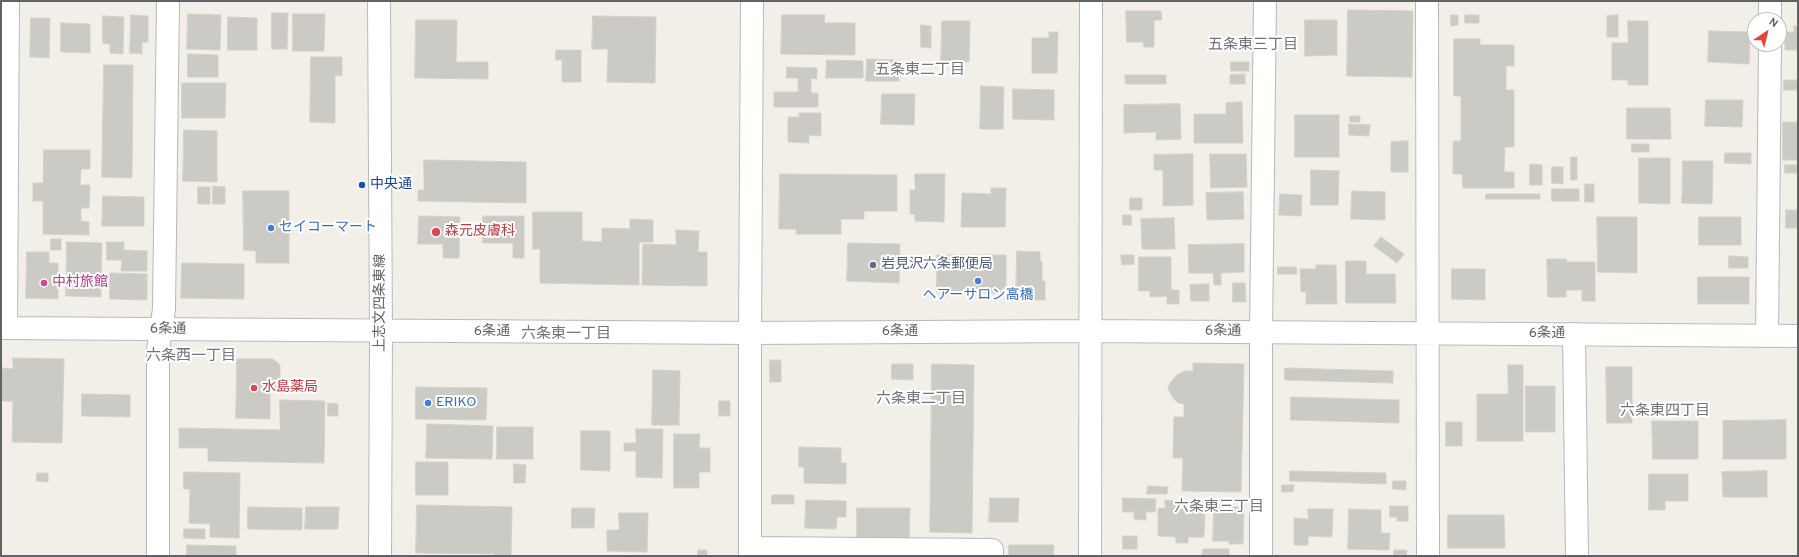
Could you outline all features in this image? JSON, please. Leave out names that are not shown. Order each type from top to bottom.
[{"type":"street","points":[[3,328],[8,1]]},
{"type":"street","points":[[158,556],[158,350],[164,309],[168,1]]},
{"type":"street","name":"上志文四条東線","points":[[379,1],[381,332],[380,556]]},
{"type":"street","points":[[752,1],[750,552],[992,550],[992,556]]},
{"type":"street","points":[[1090,556],[1091,1]]},
{"type":"street","points":[[1261,556],[1261,333],[1265,1]]},
{"type":"street","points":[[1427,1],[1428,556]]},
{"type":"street","points":[[1770,1],[1770,12]]},
{"type":"street","points":[[1767,336],[1770,52]]},
{"type":"street","name":"6条通","points":[[3,328],[381,332],[750,333],[1090,330],[1261,333],[1798,336]]},
{"type":"street","points":[[1574,334],[1577,556]]},
{"type":"building","points":[[1348,10],[1413,11],[1412,77],[1347,76]]},
{"type":"building","points":[[1126,11],[1161,11],[1162,20],[1154,20],[1154,47],[1144,47],[1143,42],[1127,42]]},
{"type":"building","points":[[272,13],[288,13],[287,49],[272,49]]},
{"type":"building","points":[[188,14],[221,15],[220,50],[187,49]]},
{"type":"building","points":[[293,14],[325,14],[324,51],[293,51]]},
{"type":"building","points":[[131,15],[148,16],[148,42],[142,42],[142,54],[130,53]]},
{"type":"building","points":[[782,15],[825,15],[824,23],[855,23],[855,55],[781,54]]},
{"type":"building","points":[[1451,15],[1458,15],[1458,25],[1451,26]]},
{"type":"building","points":[[1465,15],[1479,15],[1479,23],[1465,23]]},
{"type":"building","points":[[1618,15],[1618,37],[1607,37],[1607,16]]},
{"type":"building","points":[[103,16],[124,17],[123,54],[110,53],[110,44],[103,43]]},
{"type":"building","points":[[593,16],[656,17],[655,83],[607,82],[608,49],[592,49]]},
{"type":"building","points":[[228,17],[257,18],[257,50],[228,50]]},
{"type":"building","points":[[31,18],[50,18],[49,58],[30,57]]},
{"type":"building","points":[[416,20],[457,20],[456,62],[488,62],[488,79],[415,78]]},
{"type":"building","points":[[1305,20],[1337,20],[1337,55],[1305,56]]},
{"type":"building","points":[[942,21],[970,21],[969,62],[941,61]]},
{"type":"building","points":[[1628,21],[1648,21],[1648,85],[1628,85],[1628,80],[1612,80],[1612,43],[1628,43]]},
{"type":"building","points":[[61,23],[90,24],[90,53],[61,52]]},
{"type":"building","points":[[921,25],[931,26],[931,48],[921,47]]},
{"type":"building","points":[[1794,26],[1798,26],[1798,50],[1787,50],[1787,32],[1794,32]]},
{"type":"building","points":[[1709,31],[1747,32],[1747,52],[1749,52],[1749,64],[1708,62]]},
{"type":"building","points":[[1049,32],[1058,32],[1057,73],[1032,73],[1032,38],[1049,38]]},
{"type":"building","points":[[1454,39],[1480,39],[1480,45],[1514,45],[1514,66],[1506,66],[1506,90],[1514,90],[1514,147],[1505,147],[1504,172],[1514,172],[1514,188],[1463,188],[1462,174],[1453,174],[1453,141],[1461,141],[1461,96],[1454,96]]},
{"type":"building","points":[[556,50],[581,50],[581,82],[562,82],[562,60],[556,60]]},
{"type":"building","points":[[188,54],[218,55],[218,77],[188,77]]},
{"type":"building","points":[[311,57],[342,57],[342,76],[335,75],[335,123],[310,122]]},
{"type":"building","points":[[867,59],[899,60],[899,81],[866,81]]},
{"type":"building","points":[[827,60],[863,61],[863,78],[826,78]]},
{"type":"building","points":[[1231,62],[1249,62],[1249,71],[1231,71]]},
{"type":"building","points":[[104,65],[133,65],[132,178],[102,177]]},
{"type":"building","points":[[787,67],[817,68],[817,79],[811,78],[811,93],[818,93],[818,107],[774,107],[774,92],[798,92],[798,78],[787,78]]},
{"type":"building","points":[[1245,74],[1245,84],[1230,84],[1230,75]]},
{"type":"building","points":[[1125,75],[1166,75],[1166,84],[1126,84]]},
{"type":"building","points":[[1784,80],[1798,80],[1798,90],[1784,90]]},
{"type":"building","points":[[182,83],[226,83],[225,118],[182,118]]},
{"type":"building","points":[[981,86],[1004,87],[1003,129],[980,129]]},
{"type":"building","points":[[1013,89],[1054,90],[1054,120],[1013,119]]},
{"type":"building","points":[[882,94],[915,94],[914,125],[881,124]]},
{"type":"building","points":[[1706,100],[1743,100],[1742,127],[1705,126]]},
{"type":"building","points":[[1242,102],[1243,143],[1194,143],[1194,114],[1226,114],[1226,103]]},
{"type":"building","points":[[1180,104],[1181,139],[1156,140],[1156,132],[1124,133],[1124,105]]},
{"type":"building","points":[[1627,108],[1670,108],[1671,139],[1627,139]]},
{"type":"building","points":[[799,113],[821,113],[821,136],[809,135],[809,143],[788,142],[788,117],[799,117]]},
{"type":"building","points":[[1295,115],[1339,115],[1339,157],[1295,157]]},
{"type":"building","points":[[1350,116],[1360,116],[1360,122],[1350,122]]},
{"type":"building","points":[[1783,122],[1798,122],[1798,160],[1783,160]]},
{"type":"building","points":[[1349,124],[1370,125],[1369,136],[1349,135]]},
{"type":"building","points":[[184,130],[217,131],[217,182],[183,181]]},
{"type":"building","points":[[1408,141],[1408,172],[1391,172],[1391,142]]},
{"type":"building","points":[[1632,144],[1649,144],[1649,152],[1632,152]]},
{"type":"building","points":[[44,150],[90,150],[90,169],[81,169],[80,185],[90,185],[89,208],[81,208],[81,221],[89,222],[89,235],[43,234],[43,201],[33,201],[33,183],[43,183]]},
{"type":"building","points":[[1725,153],[1751,153],[1751,164],[1725,163]]},
{"type":"building","points":[[1193,154],[1193,205],[1163,206],[1163,170],[1154,170],[1154,155]]},
{"type":"building","points":[[1210,154],[1246,154],[1247,187],[1211,188]]},
{"type":"building","points":[[1571,157],[1577,157],[1577,180],[1571,180]]},
{"type":"building","points":[[1639,158],[1670,158],[1670,204],[1639,203]]},
{"type":"building","points":[[424,160],[526,162],[526,203],[418,201],[418,190],[424,190]]},
{"type":"building","points":[[1683,161],[1713,161],[1712,204],[1682,203]]},
{"type":"building","points":[[1530,164],[1542,165],[1542,185],[1530,185]]},
{"type":"building","points":[[1785,165],[1798,165],[1798,173],[1785,173]]},
{"type":"building","points":[[1552,167],[1563,167],[1563,184],[1552,183]]},
{"type":"building","points":[[1311,170],[1339,171],[1338,205],[1311,205]]},
{"type":"building","points":[[780,174],[897,175],[897,211],[864,211],[864,219],[841,219],[841,234],[796,234],[796,229],[779,229]]},
{"type":"building","points":[[915,174],[945,174],[944,222],[915,221],[915,214],[910,214],[910,190],[915,190]]},
{"type":"building","points":[[1585,184],[1594,184],[1594,202],[1585,202]]},
{"type":"building","points":[[213,186],[225,187],[225,204],[213,204]]},
{"type":"building","points":[[198,187],[210,187],[210,204],[198,204]]},
{"type":"building","points":[[991,188],[1006,188],[1005,227],[961,227],[962,193],[991,194]]},
{"type":"building","points":[[1552,189],[1579,189],[1579,201],[1552,201]]},
{"type":"building","points":[[243,191],[289,191],[289,263],[256,263],[256,251],[244,250]]},
{"type":"building","points":[[1352,191],[1385,192],[1385,220],[1351,219]]},
{"type":"building","points":[[1243,192],[1244,219],[1207,220],[1206,193]]},
{"type":"building","points":[[1280,194],[1302,195],[1301,216],[1279,215]]},
{"type":"building","points":[[1486,194],[1540,194],[1540,199],[1486,199]]},
{"type":"building","points":[[103,196],[144,197],[144,226],[102,226]]},
{"type":"building","points":[[1130,198],[1142,198],[1142,210],[1130,210]]},
{"type":"building","points":[[1786,210],[1798,210],[1798,228],[1786,228]]},
{"type":"building","points":[[533,212],[582,212],[582,241],[602,242],[602,228],[630,229],[630,219],[653,220],[653,242],[639,242],[639,285],[540,283],[540,249],[533,249]]},
{"type":"building","points":[[1123,215],[1131,215],[1132,225],[1123,225]]},
{"type":"building","points":[[419,216],[460,217],[459,258],[443,258],[443,244],[418,244]]},
{"type":"building","points":[[483,216],[524,216],[524,258],[513,258],[513,243],[483,243]]},
{"type":"building","points":[[1597,217],[1637,217],[1637,273],[1598,272]]},
{"type":"building","points":[[1699,217],[1741,217],[1741,245],[1699,245]]},
{"type":"building","points":[[1174,218],[1175,249],[1142,249],[1141,219]]},
{"type":"building","points":[[676,230],[699,231],[698,252],[707,252],[707,286],[642,285],[643,244],[676,245]]},
{"type":"building","points":[[1381,237],[1404,254],[1397,263],[1374,246]]},
{"type":"building","points":[[51,239],[61,239],[61,250],[51,250]]},
{"type":"building","points":[[67,242],[102,243],[101,297],[66,296]]},
{"type":"building","points":[[107,242],[124,242],[124,250],[147,251],[147,271],[121,271],[122,260],[107,260]]},
{"type":"building","points":[[848,243],[900,244],[899,283],[847,281]]},
{"type":"building","points":[[1244,244],[1244,272],[1221,273],[1221,285],[1214,285],[1213,273],[1189,273],[1188,245]]},
{"type":"building","points":[[1017,251],[1040,252],[1040,261],[1042,262],[1042,281],[1045,281],[1045,300],[1016,300]]},
{"type":"building","points":[[27,252],[49,252],[49,263],[58,263],[58,299],[26,298]]},
{"type":"building","points":[[937,255],[1006,255],[1006,293],[937,292]]},
{"type":"building","points":[[1121,255],[1134,255],[1134,264],[1122,265]]},
{"type":"building","points":[[1729,256],[1748,257],[1748,268],[1729,268]]},
{"type":"building","points":[[1139,257],[1171,257],[1171,290],[1179,290],[1179,304],[1167,304],[1167,296],[1150,297],[1150,291],[1139,291]]},
{"type":"building","points":[[1547,259],[1567,259],[1566,262],[1595,262],[1595,301],[1582,301],[1582,290],[1566,290],[1566,297],[1548,297]]},
{"type":"building","points":[[1346,261],[1366,261],[1366,274],[1395,274],[1396,303],[1346,303]]},
{"type":"building","points":[[182,263],[244,264],[244,299],[181,298]]},
{"type":"building","points":[[1316,265],[1336,265],[1337,304],[1306,304],[1306,292],[1301,292],[1300,269],[1316,269]]},
{"type":"building","points":[[1278,267],[1296,267],[1297,274],[1278,274]]},
{"type":"building","points":[[1452,269],[1485,269],[1485,300],[1452,299]]},
{"type":"building","points":[[110,273],[147,274],[147,300],[110,299]]},
{"type":"building","points":[[1698,277],[1749,277],[1749,304],[1698,304]]},
{"type":"building","points":[[1233,283],[1245,283],[1246,302],[1233,302]]},
{"type":"building","points":[[1209,284],[1209,301],[1191,301],[1190,285]]},
{"type":"building","points":[[13,358],[64,359],[62,443],[12,442],[13,401],[1,401],[1,368],[13,369]]},
{"type":"building","points":[[237,359],[273,359],[280,365],[280,390],[270,390],[270,419],[236,418]]},
{"type":"building","points":[[770,360],[781,360],[781,382],[770,382]]},
{"type":"building","points":[[1193,363],[1244,364],[1241,492],[1182,491],[1183,458],[1173,458],[1174,417],[1184,417],[1184,404],[1178,403],[1168,389],[1170,383],[1178,374],[1185,371],[1193,371]]},
{"type":"building","points":[[892,364],[913,364],[913,380],[892,379]]},
{"type":"building","points":[[932,364],[974,365],[972,533],[930,532]]},
{"type":"building","points":[[1508,365],[1523,365],[1523,441],[1477,441],[1477,394],[1508,394]]},
{"type":"building","points":[[1606,367],[1632,367],[1632,423],[1607,423]]},
{"type":"building","points":[[1285,368],[1393,371],[1393,383],[1285,380]]},
{"type":"building","points":[[653,370],[680,371],[679,425],[652,425]]},
{"type":"building","points":[[1526,386],[1555,386],[1555,432],[1526,432]]},
{"type":"building","points":[[416,387],[487,388],[486,420],[416,419]]},
{"type":"building","points":[[82,394],[130,395],[130,417],[82,416]]},
{"type":"building","points":[[1291,397],[1399,400],[1399,423],[1291,420]]},
{"type":"building","points":[[280,400],[325,401],[324,463],[208,461],[208,448],[179,448],[179,428],[280,430]]},
{"type":"building","points":[[719,401],[730,401],[730,416],[719,416]]},
{"type":"building","points":[[328,403],[338,404],[338,416],[328,416]]},
{"type":"building","points":[[1786,420],[1786,459],[1723,459],[1723,421]]},
{"type":"building","points":[[1652,421],[1698,421],[1698,459],[1653,459]]},
{"type":"building","points":[[1446,422],[1462,422],[1462,446],[1446,446]]},
{"type":"building","points":[[427,424],[493,426],[492,459],[426,458]]},
{"type":"building","points":[[497,427],[533,427],[533,459],[497,459]]},
{"type":"building","points":[[636,429],[663,429],[662,478],[636,477],[636,451],[624,451],[624,443],[636,443]]},
{"type":"building","points":[[581,431],[610,431],[610,471],[581,470]]},
{"type":"building","points":[[674,434],[700,434],[699,448],[710,448],[710,472],[699,472],[699,488],[674,488]]},
{"type":"building","points":[[799,447],[841,448],[841,463],[846,463],[846,484],[804,483],[804,467],[799,467]]},
{"type":"building","points":[[416,462],[448,462],[448,495],[416,495]]},
{"type":"building","points":[[514,464],[526,465],[525,483],[514,483]]},
{"type":"building","points":[[1290,471],[1386,473],[1386,484],[1290,481]]},
{"type":"building","points":[[1767,471],[1767,497],[1723,497],[1722,472]]},
{"type":"building","points":[[184,472],[240,473],[239,538],[210,537],[210,524],[189,523],[190,489],[184,489]]},
{"type":"building","points":[[37,473],[48,473],[48,482],[37,481]]},
{"type":"building","points":[[1649,474],[1688,474],[1688,501],[1665,501],[1665,510],[1649,510]]},
{"type":"building","points":[[1393,481],[1406,481],[1406,490],[1393,489]]},
{"type":"building","points":[[1282,485],[1294,485],[1293,492],[1282,492]]},
{"type":"building","points":[[1148,486],[1168,487],[1167,494],[1147,494]]},
{"type":"building","points":[[772,495],[794,495],[794,504],[772,504]]},
{"type":"building","points":[[990,498],[1019,498],[1018,522],[989,522]]},
{"type":"building","points":[[1123,498],[1156,499],[1155,512],[1146,512],[1146,520],[1134,519],[1134,512],[1123,512]]},
{"type":"building","points":[[806,500],[846,501],[846,517],[837,517],[836,529],[805,528]]},
{"type":"building","points":[[1165,500],[1179,501],[1179,509],[1205,509],[1204,537],[1188,537],[1188,543],[1176,543],[1176,537],[1158,536],[1158,508],[1165,508]]},
{"type":"building","points":[[417,505],[512,507],[511,556],[495,556],[495,554],[416,553]]},
{"type":"building","points":[[1390,506],[1408,506],[1408,521],[1397,521],[1397,517],[1390,517]]},
{"type":"building","points":[[248,507],[302,508],[302,530],[248,529]]},
{"type":"building","points":[[306,507],[339,507],[338,529],[305,529]]},
{"type":"building","points":[[1214,507],[1244,507],[1243,544],[1229,544],[1229,541],[1213,541]]},
{"type":"building","points":[[572,508],[595,508],[594,528],[572,528]]},
{"type":"building","points":[[857,508],[910,508],[909,538],[857,537]]},
{"type":"building","points":[[1308,509],[1333,509],[1332,537],[1308,536],[1308,545],[1294,545],[1294,518],[1308,519]]},
{"type":"building","points":[[1349,509],[1381,510],[1381,533],[1390,533],[1389,550],[1348,549]]},
{"type":"building","points":[[619,513],[648,513],[647,552],[607,551],[607,530],[619,530]]},
{"type":"building","points":[[1448,515],[1504,515],[1505,548],[1448,548]]},
{"type":"building","points":[[184,529],[205,529],[205,539],[184,538]]},
{"type":"building","points":[[1123,536],[1137,536],[1137,549],[1123,549]]},
{"type":"building","points":[[187,545],[236,546],[236,556],[187,556]]},
{"type":"building","points":[[1009,545],[1054,545],[1053,556],[1009,556]]},
{"type":"building","points":[[1203,549],[1229,549],[1229,556],[1202,555]]},
{"type":"building","points":[[698,550],[707,550],[707,556],[698,556]]},
{"type":"building","points":[[1394,550],[1407,550],[1406,556],[1394,556]]},
{"type":"place","name":"中央通","points":[[362,185]]},
{"type":"place","name":"セイコーマート","points":[[271,228]]},
{"type":"place","name":"森元皮膚科","points":[[436,232]]},
{"type":"place","name":"岩見沢六条郵便局","points":[[873,265]]},
{"type":"place","name":"ヘアーサロン高橋","points":[[978,281]]},
{"type":"place","name":"中村旅館","points":[[44,283]]},
{"type":"place","name":"水島薬局","points":[[254,388]]},
{"type":"place","name":"ERIKO","points":[[428,403]]},
{"type":"district","name":"五条東三丁目","points":[[1253,46]]},
{"type":"district","name":"五条東二丁目","points":[[920,71]]},
{"type":"district","name":"六条東一丁目","points":[[566,335]]},
{"type":"district","name":"六条西一丁目","points":[[191,357]]},
{"type":"district","name":"六条東二丁目","points":[[921,400]]},
{"type":"district","name":"六条東四丁目","points":[[1665,412]]},
{"type":"district","name":"六条東三丁目","points":[[1219,508]]}]
